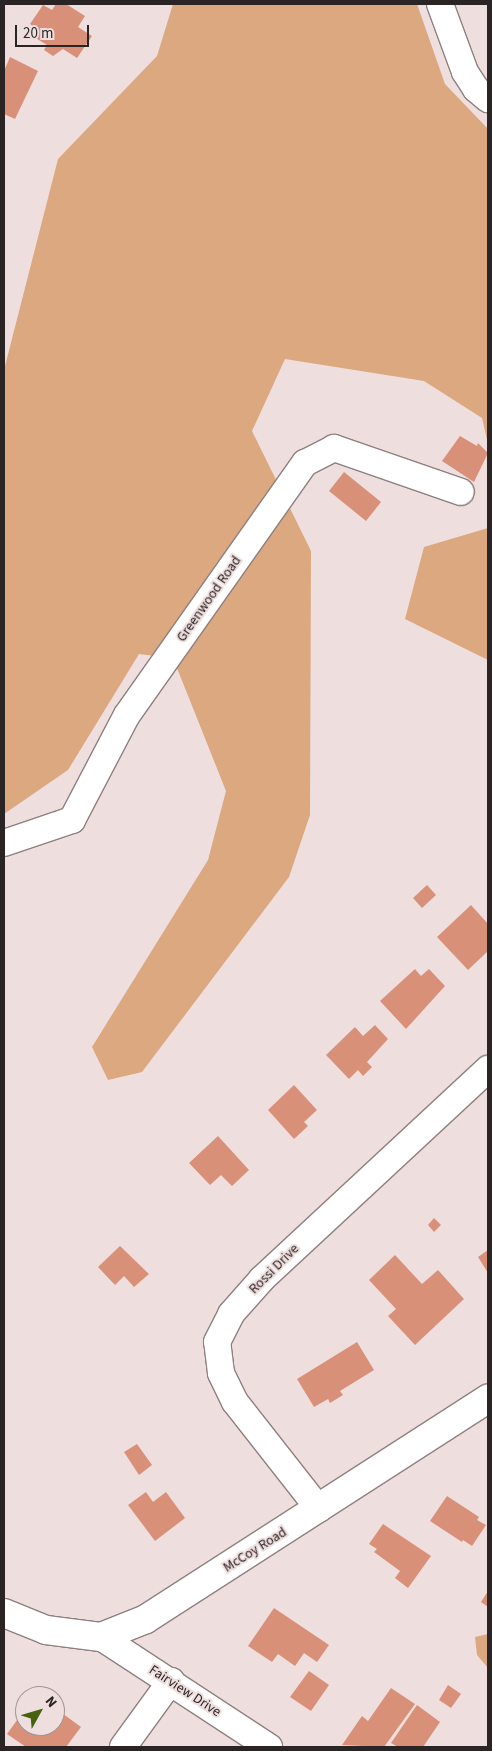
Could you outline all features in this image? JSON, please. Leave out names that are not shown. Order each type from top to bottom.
[{"type":"street","points":[[440,4],[465,72],[476,89],[488,99]]},
{"type":"street","name":"Greenwood Road","points":[[4,843],[72,820],[127,715],[306,462],[334,448],[461,492]]},
{"type":"street","name":"Rossi Drive","points":[[319,1509],[235,1402],[221,1373],[217,1342],[231,1314],[262,1279],[488,1069]]},
{"type":"street","name":"McCoy Road","points":[[4,1613],[46,1630],[101,1637],[146,1620],[488,1399]]},
{"type":"street","name":"Fairview Drive","points":[[101,1637],[171,1681],[269,1747]]},
{"type":"street","points":[[123,1747],[171,1681]]},
{"type":"shaded area","points":[[173,4],[417,4],[445,84],[488,129],[488,444],[482,418],[424,381],[285,359],[252,431],[311,551],[310,815],[289,877],[142,1072],[108,1080],[92,1047],[208,860],[226,791],[173,658],[139,654],[68,770],[4,814],[4,370],[58,159],[157,56]]},
{"type":"shaded area","points":[[488,528],[488,660],[405,619],[424,547]]},
{"type":"shaded area","points":[[488,1634],[488,1668],[477,1655],[475,1637]]},
{"type":"building","points":[[56,4],[66,4],[85,16],[78,27],[92,36],[77,58],[63,49],[53,56],[44,50],[47,45],[34,37],[39,30],[30,24],[43,5],[52,10]]},
{"type":"building","points":[[10,57],[38,71],[15,119],[4,114],[4,71]]},
{"type":"building","points":[[460,436],[477,446],[478,443],[488,453],[474,482],[442,461]]},
{"type":"building","points":[[344,472],[381,502],[366,521],[329,491]]},
{"type":"building","points":[[427,885],[436,895],[422,908],[413,898]]},
{"type":"building","points":[[471,905],[488,924],[488,951],[468,970],[437,937]]},
{"type":"building","points":[[415,969],[421,976],[429,969],[445,986],[406,1029],[380,1001]]},
{"type":"building","points":[[375,1025],[388,1039],[367,1062],[372,1067],[363,1076],[358,1070],[349,1079],[326,1055],[355,1027],[363,1036]]},
{"type":"building","points":[[294,1085],[317,1110],[304,1122],[308,1126],[294,1139],[268,1110]]},
{"type":"building","points":[[218,1136],[249,1170],[232,1186],[221,1175],[210,1185],[189,1163]]},
{"type":"building","points":[[434,1218],[441,1225],[434,1232],[428,1225]]},
{"type":"building","points":[[120,1246],[149,1274],[134,1287],[124,1276],[115,1285],[98,1267]]},
{"type":"building","points":[[488,1250],[488,1273],[478,1257]]},
{"type":"building","points":[[395,1255],[422,1284],[438,1270],[464,1299],[415,1345],[388,1316],[396,1309],[369,1280]]},
{"type":"building","points":[[357,1342],[374,1370],[340,1391],[343,1395],[330,1403],[328,1399],[314,1407],[297,1379]]},
{"type":"building","points":[[137,1444],[152,1465],[139,1475],[124,1452]]},
{"type":"building","points":[[146,1492],[153,1502],[166,1492],[185,1518],[155,1541],[128,1505]]},
{"type":"building","points":[[447,1496],[479,1517],[477,1520],[486,1525],[472,1546],[463,1540],[462,1542],[430,1521]]},
{"type":"building","points":[[383,1524],[431,1556],[408,1588],[395,1578],[400,1571],[374,1552],[377,1549],[369,1544]]},
{"type":"building","points":[[488,1591],[488,1607],[481,1602]]},
{"type":"building","points":[[274,1608],[329,1645],[317,1662],[304,1653],[295,1666],[278,1654],[272,1662],[248,1646]]},
{"type":"building","points":[[309,1671],[329,1685],[311,1711],[290,1697]]},
{"type":"building","points":[[448,1685],[461,1694],[451,1708],[439,1700]]},
{"type":"building","points":[[391,1688],[415,1704],[384,1747],[342,1745],[362,1716],[368,1721]]},
{"type":"building","points":[[417,1705],[440,1722],[423,1747],[398,1747],[391,1743]]},
{"type":"building","points":[[65,1715],[81,1727],[66,1747],[26,1747],[7,1734],[15,1723],[15,1736],[65,1736]]}]
